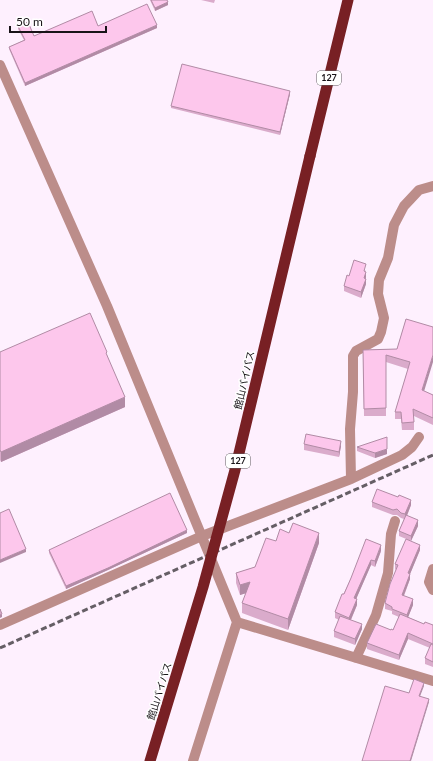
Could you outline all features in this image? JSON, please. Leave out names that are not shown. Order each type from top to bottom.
[{"type":"highway","name":"館山バイパス","points":[[150,761],[203,587],[235,470],[348,0]]},
{"type":"street","points":[[0,65],[107,306],[237,622],[193,761]]},
{"type":"street","points":[[351,478],[350,429],[353,392],[353,356],[356,351],[378,339],[381,332],[384,318],[378,294],[379,280],[388,258],[394,225],[404,206],[419,190],[433,186]]},
{"type":"street","points":[[0,625],[202,536],[351,478],[402,455],[412,446],[418,437]]},
{"type":"street","points":[[356,658],[376,615],[388,573],[391,534],[395,521]]},
{"type":"street","points":[[433,569],[429,582],[433,590]]},
{"type":"street","points":[[237,622],[433,681]]},
{"type":"building","points":[[151,0],[167,0],[168,2],[155,8]]},
{"type":"building","points":[[147,4],[157,25],[25,83],[9,47],[25,40],[18,26],[28,22],[34,36],[92,11],[98,26]]},
{"type":"building","points":[[182,64],[290,91],[280,132],[171,106]]},
{"type":"building","points":[[354,260],[366,264],[364,278],[366,279],[361,292],[344,286]]},
{"type":"building","points":[[90,313],[125,397],[1,452],[0,352]]},
{"type":"building","points":[[406,319],[433,327],[433,355],[422,390],[433,395],[433,418],[413,409],[414,422],[402,423],[401,412],[395,412],[410,362],[386,355],[386,408],[364,409],[363,350],[397,349]]},
{"type":"building","points":[[306,434],[341,441],[339,452],[304,444]]},
{"type":"building","points":[[387,437],[387,449],[375,453],[357,447]]},
{"type":"building","points":[[377,489],[411,500],[405,514],[401,513],[397,509],[393,510],[372,502]]},
{"type":"building","points":[[170,493],[187,530],[108,568],[66,586],[49,550]]},
{"type":"building","points":[[9,509],[26,549],[0,560],[0,513]]},
{"type":"building","points":[[406,515],[418,520],[411,536],[399,531]]},
{"type":"building","points":[[293,523],[319,533],[288,619],[242,603],[250,582],[240,585],[236,573],[255,567],[266,538],[276,541],[280,529],[289,533]]},
{"type":"building","points":[[366,539],[381,545],[375,561],[371,560],[354,598],[357,599],[349,618],[335,612],[342,594],[344,594],[351,578]]},
{"type":"building","points":[[406,539],[420,545],[408,573],[410,574],[402,595],[413,599],[407,615],[392,609],[392,607],[385,603],[390,584],[398,565],[395,564]]},
{"type":"building","points":[[400,614],[424,624],[425,622],[433,625],[433,644],[408,633],[399,655],[367,643],[376,624],[393,630]]},
{"type":"building","points":[[340,616],[362,624],[355,639],[334,631]]},
{"type":"building","points":[[431,644],[433,645],[433,662],[425,658]]},
{"type":"building","points":[[414,679],[424,683],[419,696],[429,699],[410,761],[362,761],[385,686],[409,693]]},
{"type":"railway","points":[[0,648],[433,455]]}]
